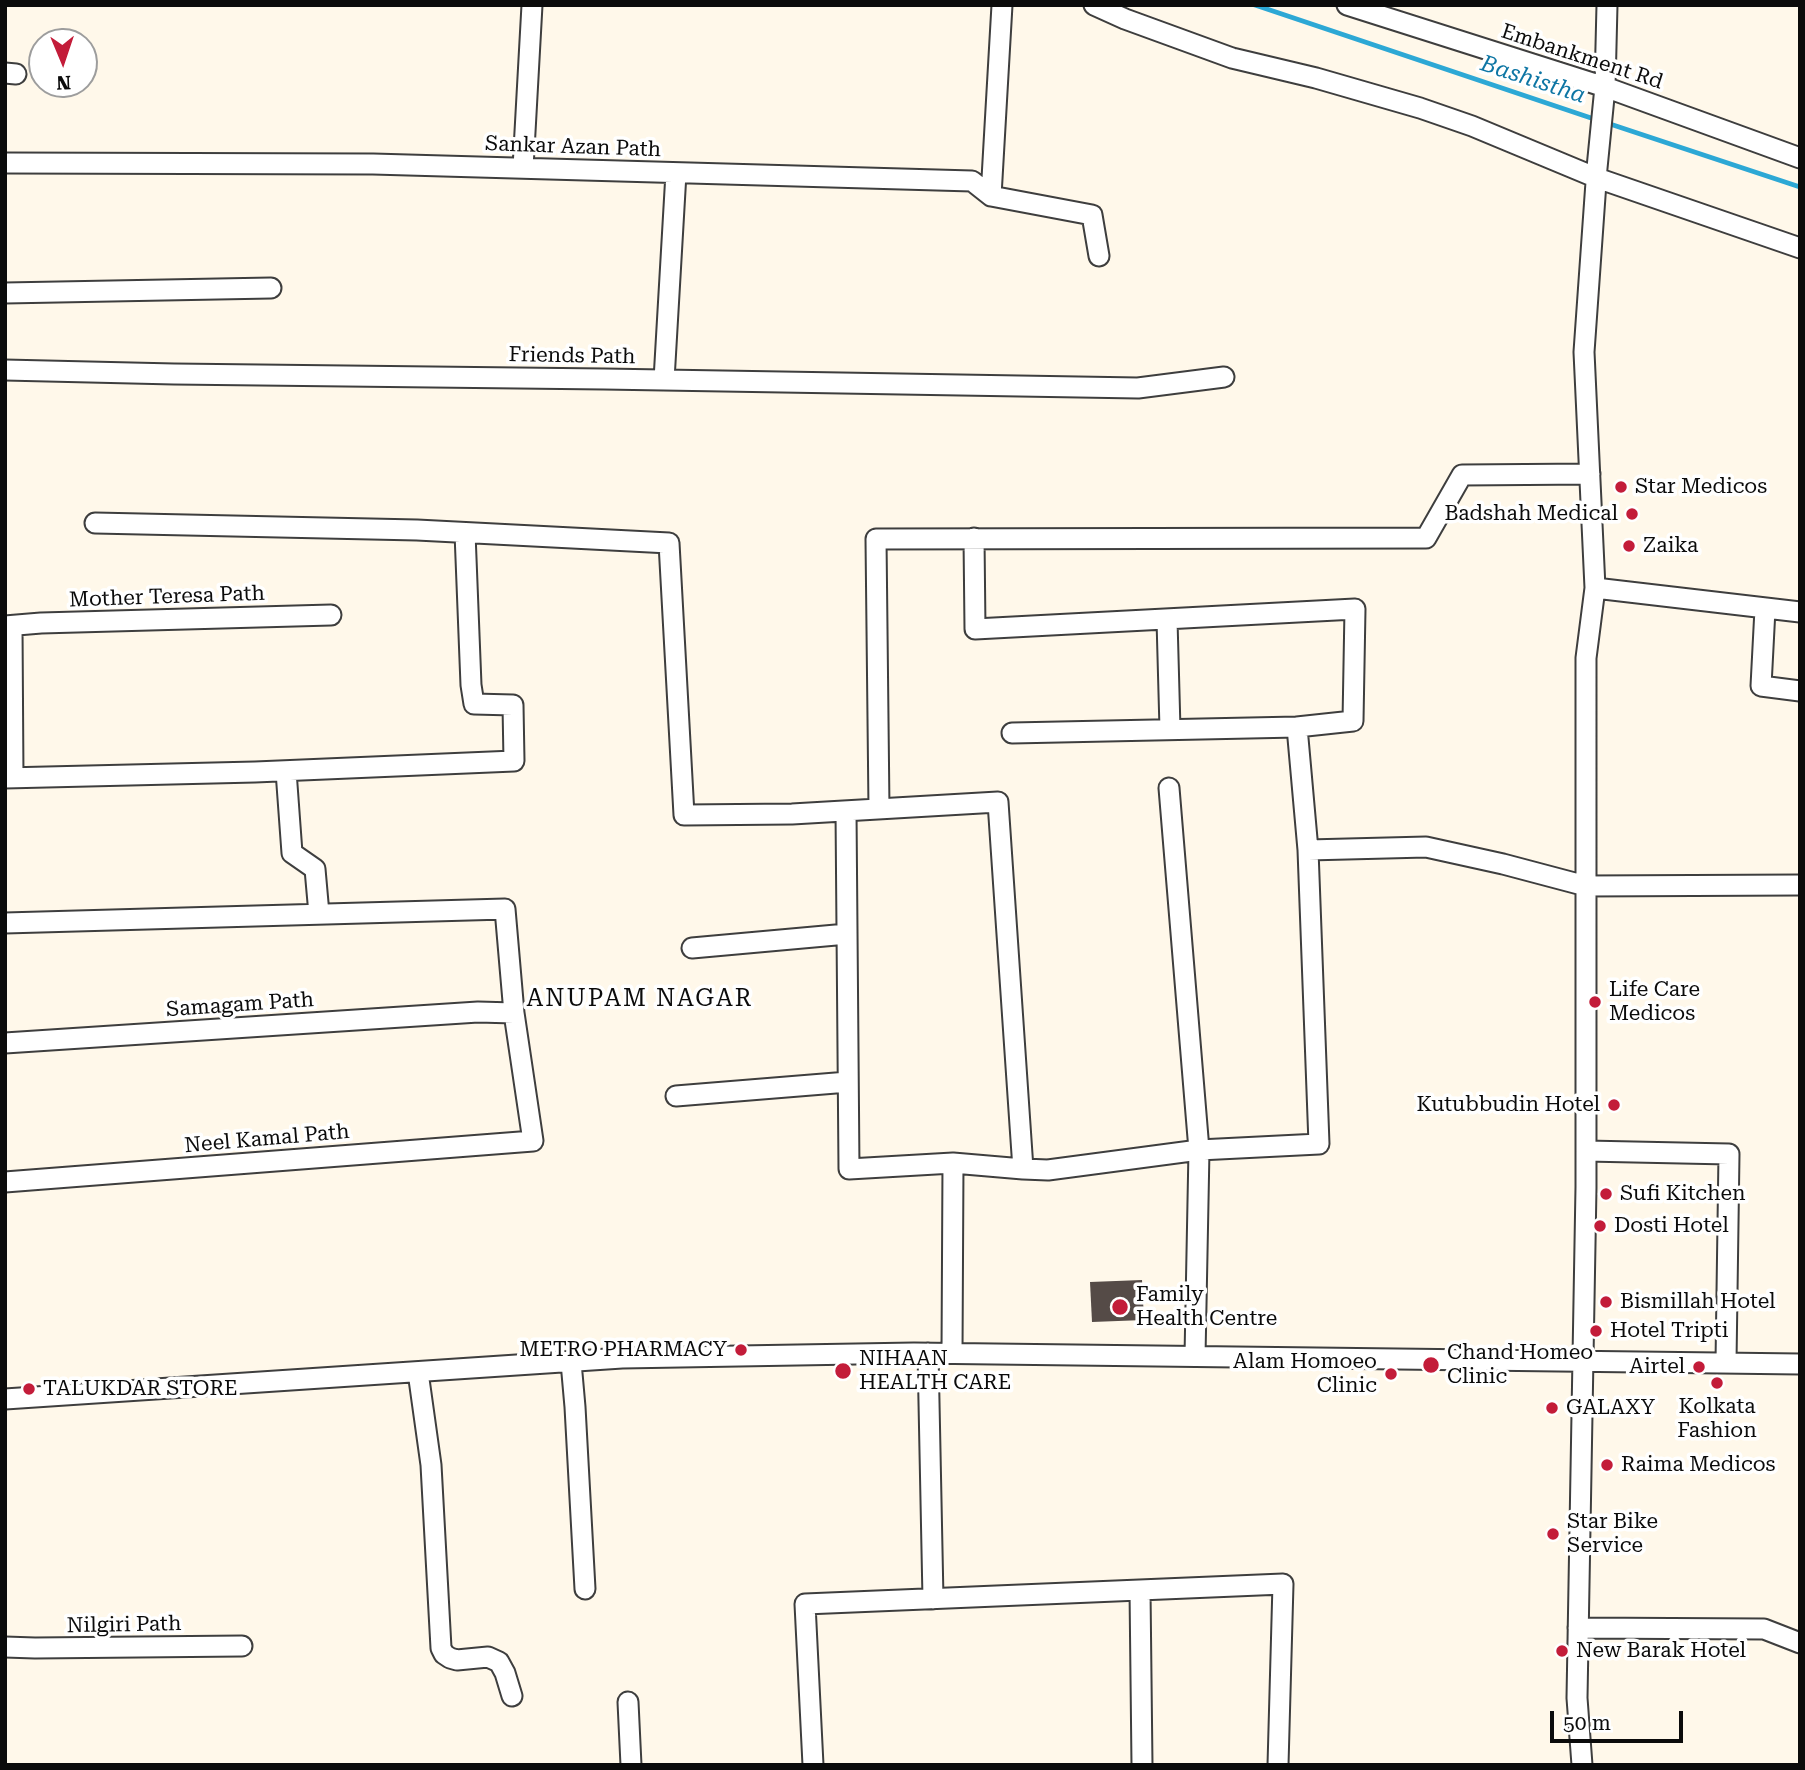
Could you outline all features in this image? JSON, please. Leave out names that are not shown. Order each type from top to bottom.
[{"type":"street","points":[[523,169],[532,5]]},
{"type":"street","points":[[991,196],[1002,5]]},
{"type":"street","points":[[1094,5],[1232,58],[1316,78],[1420,108],[1800,248]]},
{"type":"street","name":"Embankment Rd","points":[[1347,5],[1800,158]]},
{"type":"street","points":[[1582,1765],[1577,1698],[1586,1151],[1586,658],[1595,588],[1584,352],[1608,5]]},
{"type":"street","name":"Sankar Azan Path","points":[[5,163],[359,164],[972,181],[991,196],[1092,215],[1099,256]]},
{"type":"street","points":[[664,380],[676,173]]},
{"type":"street","points":[[5,293],[271,288]]},
{"type":"street","name":"Friends Path","points":[[5,370],[1138,388],[1224,377]]},
{"type":"street","points":[[879,809],[876,539],[1426,538],[1462,475],[1590,474]]},
{"type":"street","points":[[94,523],[465,533],[669,543],[684,815],[792,814],[998,802],[1023,1169]]},
{"type":"street","points":[[9,626],[9,778],[286,771],[514,761],[513,705],[474,704],[465,533]]},
{"type":"street","points":[[974,538],[975,629],[1355,609],[1353,721],[1297,727],[1012,733]]},
{"type":"street","points":[[1595,588],[1800,612]]},
{"type":"street","points":[[1765,609],[1761,686],[1800,691]]},
{"type":"street","name":"Mother Teresa Path","points":[[9,626],[331,615]]},
{"type":"street","points":[[1167,620],[1170,729]]},
{"type":"street","points":[[846,811],[849,1169],[954,1163],[1048,1170],[1199,1150],[1319,1144],[1308,850],[1297,727]]},
{"type":"street","points":[[286,771],[292,853],[315,869],[318,914]]},
{"type":"street","points":[[1169,788],[1199,1150],[1195,1356]]},
{"type":"street","points":[[1308,850],[1426,847],[1586,886],[1800,886]]},
{"type":"street","points":[[5,923],[505,909],[514,1013]]},
{"type":"street","points":[[692,948],[847,934]]},
{"type":"street","name":"Samagam Path","points":[[5,1043],[478,1012],[514,1013]]},
{"type":"street","name":"Neel Kamal Path","points":[[5,1182],[533,1140],[514,1013]]},
{"type":"street","points":[[676,1096],[848,1083]]},
{"type":"street","points":[[1586,1151],[1729,1154],[1726,1362]]},
{"type":"street","points":[[952,1353],[954,1163]]},
{"type":"street","points":[[928,1353],[933,1599]]},
{"type":"street","points":[[5,1399],[622,1358],[952,1353],[1800,1364]]},
{"type":"street","points":[[570,1362],[576,1420],[585,1589]]},
{"type":"street","points":[[418,1372],[431,1465],[441,1648],[444,1654],[457,1660],[488,1657],[499,1662],[512,1696]]},
{"type":"street","points":[[813,1765],[805,1604],[1283,1584],[1278,1765]]},
{"type":"street","points":[[1140,1590],[1142,1765]]},
{"type":"street","points":[[1578,1628],[1765,1629],[1800,1643]]},
{"type":"street","name":"Nilgiri Path","points":[[5,1647],[242,1646]]},
{"type":"street","points":[[628,1702],[631,1765]]},
{"type":"building","points":[[1142,1280],[1144,1320],[1092,1322],[1090,1282]]},
{"type":"waterway","name":"Bashistha","points":[[1255,5],[1597,120]]},
{"type":"waterway","name":"Bashistha","points":[[1607,123],[1800,187]]},
{"type":"place","name":"Star Medicos","points":[[1621,487]]},
{"type":"place","name":"Badshah Medical","points":[[1632,514]]},
{"type":"place","name":"Zaika","points":[[1629,546]]},
{"type":"place","name":"Life Care Medicos","points":[[1595,1002]]},
{"type":"place","name":"Kutubbudin Hotel","points":[[1614,1105]]},
{"type":"place","name":"Sufi Kitchen","points":[[1606,1194]]},
{"type":"place","name":"Dosti Hotel","points":[[1600,1226]]},
{"type":"place","name":"Bismillah Hotel","points":[[1606,1302]]},
{"type":"place","name":"Family Health Centre","points":[[1120,1307]]},
{"type":"place","name":"Hotel Tripti","points":[[1596,1331]]},
{"type":"place","name":"METRO PHARMACY","points":[[741,1350]]},
{"type":"place","name":"Chand Homeo Clinic","points":[[1431,1365]]},
{"type":"place","name":"Airtel","points":[[1699,1367]]},
{"type":"place","name":"NIHAAN HEALTH CARE","points":[[843,1371]]},
{"type":"place","name":"Alam Homoeo Clinic","points":[[1391,1374]]},
{"type":"place","name":"Kolkata Fashion","points":[[1717,1383]]},
{"type":"place","name":"TALUKDAR STORE","points":[[29,1389]]},
{"type":"place","name":"GALAXY","points":[[1552,1408]]},
{"type":"place","name":"Raima Medicos","points":[[1607,1465]]},
{"type":"place","name":"Star Bike Service","points":[[1553,1534]]},
{"type":"place","name":"New Barak Hotel","points":[[1562,1651]]},
{"type":"district","name":"ANUPAM NAGAR","points":[[640,999]]}]
